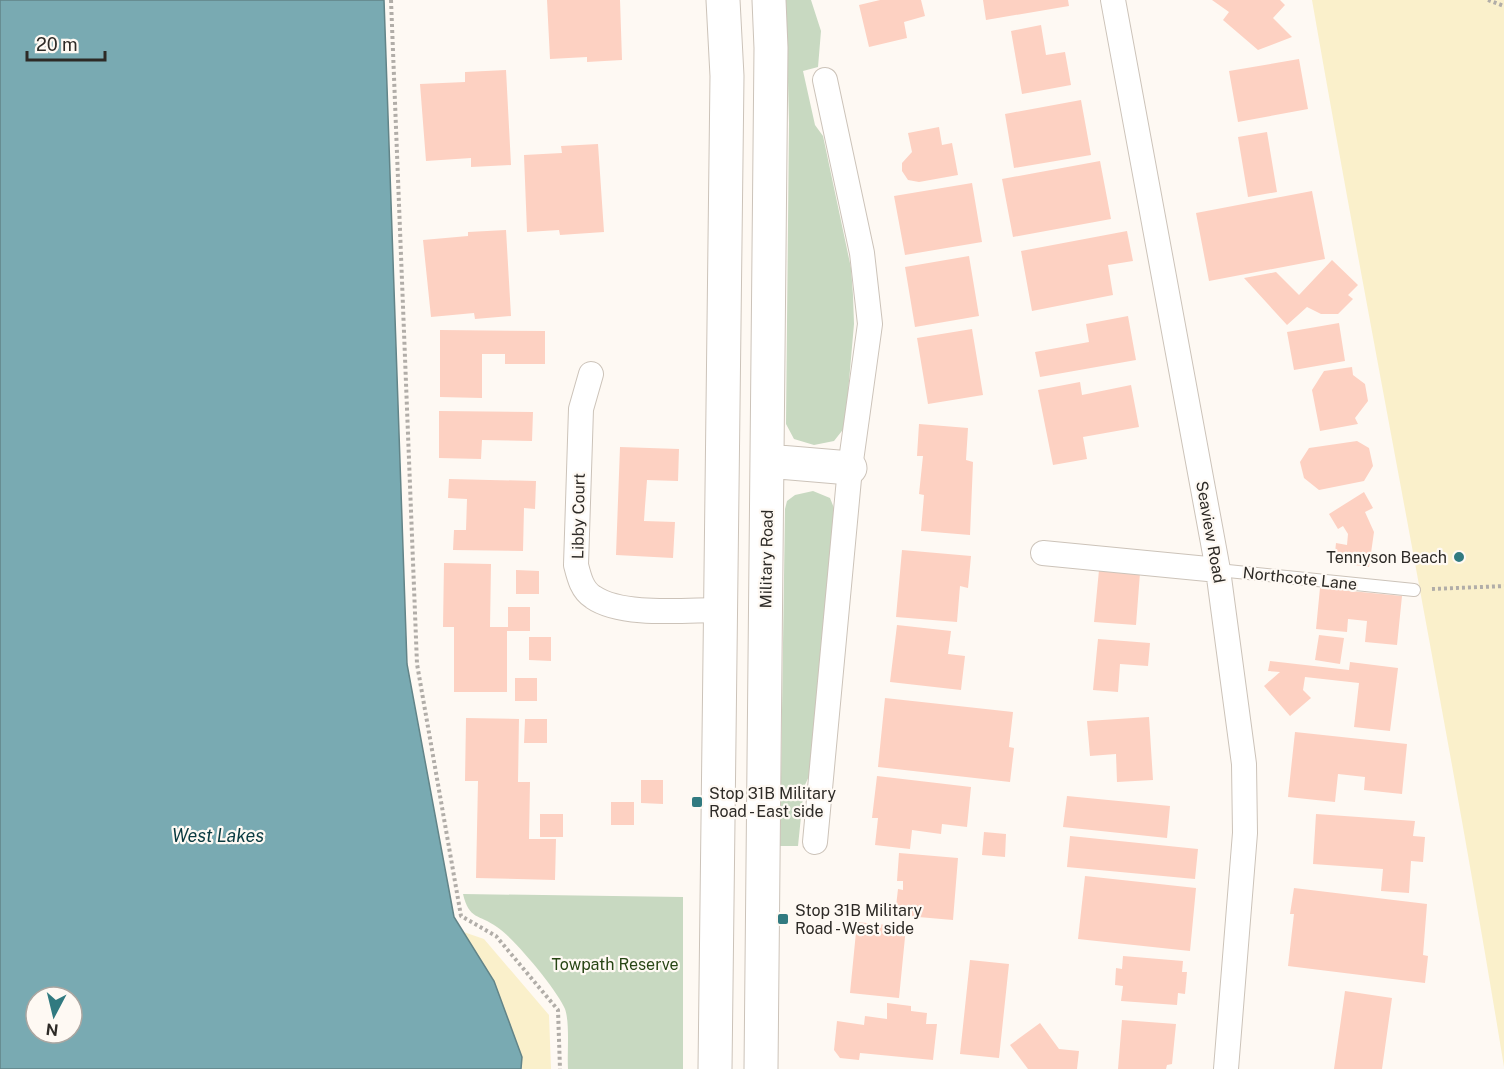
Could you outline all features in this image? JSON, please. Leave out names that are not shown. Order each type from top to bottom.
[{"type":"main road","points":[[715,1069],[725,50],[723,0]]},
{"type":"main road","name":"Military Road","points":[[760,1069],[771,48],[769,0]]},
{"type":"main road","points":[[725,50],[771,48]]},
{"type":"main road","points":[[767,460],[850,468]]},
{"type":"street","name":"Seaview Road","points":[[1113,0],[1218,570],[1244,764],[1245,833],[1226,1069]]},
{"type":"street","points":[[815,842],[850,468],[870,324],[862,253],[825,80]]},
{"type":"street","name":"Libby Court","points":[[591,374],[581,409],[576,566],[582,585],[592,597],[617,608],[720,610]]},
{"type":"street","name":"Northcote Lane","points":[[1043,553],[1218,570]]},
{"type":"lane","name":"Northcote Lane","points":[[1218,570],[1414,590]]},
{"type":"path","points":[[390,0],[417,664],[461,916],[496,936],[558,1010],[560,1069]]},
{"type":"path","points":[[1488,0],[1504,6]]},
{"type":"path","points":[[1414,590],[1504,586]]},
{"type":"green space","points":[[786,0],[811,0],[821,31],[818,67],[803,71],[815,125],[823,136],[851,268],[853,295],[854,324],[845,427],[834,441],[814,445],[794,439],[786,424],[789,123]]},
{"type":"green space","points":[[813,491],[830,498],[836,513],[811,772],[804,787],[798,846],[780,846],[785,509],[787,501],[795,495]]},
{"type":"green space","name":"Towpath Reserve","points":[[463,894],[683,897],[683,1069],[568,1069],[567,1022],[561,1001],[545,978],[505,933],[475,915],[468,908]]},
{"type":"sand","name":"Tennyson Beach","points":[[1312,0],[1504,0],[1504,1067],[1458,800]]},
{"type":"sand","points":[[452,928],[484,939],[549,1015],[551,1069],[504,1069]]},
{"type":"water","name":"West Lakes","points":[[0,0],[384,0],[407,664],[454,917],[494,981],[522,1057],[521,1069],[0,1069]]},
{"type":"building","points":[[547,0],[620,0],[622,60],[587,62],[587,57],[550,59]]},
{"type":"building","points":[[880,0],[921,0],[925,16],[904,22],[907,38],[869,47],[859,5]]},
{"type":"building","points":[[983,0],[1068,0],[1069,6],[986,20]]},
{"type":"building","points":[[1212,0],[1280,0],[1285,5],[1273,18],[1292,37],[1258,50],[1223,20],[1229,12]]},
{"type":"building","points":[[1041,25],[1046,55],[1065,52],[1071,85],[1022,94],[1011,31]]},
{"type":"building","points":[[1299,59],[1308,109],[1238,122],[1229,71]]},
{"type":"building","points":[[506,70],[511,165],[471,167],[471,158],[426,161],[420,84],[465,82],[465,72]]},
{"type":"building","points":[[1081,100],[1091,155],[1014,168],[1005,114]]},
{"type":"building","points":[[939,127],[942,145],[952,143],[958,175],[919,182],[908,180],[902,171],[902,163],[912,152],[908,133]]},
{"type":"building","points":[[1267,132],[1277,192],[1248,197],[1238,137]]},
{"type":"building","points":[[598,144],[604,232],[560,235],[559,230],[527,232],[524,155],[562,153],[561,146]]},
{"type":"building","points":[[1100,161],[1111,219],[1013,237],[1002,179]]},
{"type":"building","points":[[972,183],[982,242],[905,255],[894,196]]},
{"type":"building","points":[[1312,191],[1325,259],[1209,281],[1196,213]]},
{"type":"building","points":[[506,230],[511,316],[475,319],[474,313],[431,317],[423,240],[468,236],[468,232]]},
{"type":"building","points":[[1127,231],[1133,261],[1108,265],[1113,295],[1032,311],[1021,251]]},
{"type":"building","points":[[969,256],[979,316],[915,327],[905,267]]},
{"type":"building","points":[[1332,260],[1358,285],[1348,295],[1353,299],[1338,314],[1321,314],[1307,307],[1287,325],[1244,278],[1276,272],[1299,295]]},
{"type":"building","points":[[1128,316],[1136,360],[1040,377],[1035,352],[1089,342],[1086,324]]},
{"type":"building","points":[[1339,323],[1345,361],[1294,370],[1287,332]]},
{"type":"building","points":[[972,329],[983,395],[928,404],[917,338]]},
{"type":"building","points":[[440,330],[545,331],[545,364],[505,364],[505,354],[482,354],[482,398],[440,397]]},
{"type":"building","points":[[1352,367],[1353,375],[1365,384],[1368,401],[1355,418],[1358,424],[1320,431],[1312,390],[1324,371]]},
{"type":"building","points":[[1080,382],[1082,395],[1131,385],[1139,427],[1083,437],[1087,459],[1053,465],[1038,390]]},
{"type":"building","points":[[439,411],[533,412],[532,441],[482,440],[481,459],[439,458]]},
{"type":"building","points":[[919,424],[968,428],[966,460],[973,462],[970,535],[921,531],[924,495],[919,494],[923,456],[917,456]]},
{"type":"building","points":[[1357,441],[1369,448],[1373,466],[1364,481],[1319,490],[1304,478],[1300,462],[1309,448]]},
{"type":"building","points":[[620,447],[679,449],[678,481],[647,480],[644,521],[675,522],[673,558],[616,555]]},
{"type":"building","points":[[449,479],[536,481],[535,509],[524,508],[523,551],[453,550],[454,530],[466,530],[467,499],[448,498]]},
{"type":"building","points":[[1364,492],[1373,508],[1365,512],[1374,532],[1369,567],[1334,562],[1336,543],[1347,545],[1348,534],[1343,526],[1338,529],[1329,514]]},
{"type":"building","points":[[902,550],[971,556],[968,588],[960,586],[957,622],[896,617]]},
{"type":"building","points":[[444,563],[491,564],[490,627],[508,627],[508,607],[530,607],[530,631],[507,631],[507,692],[454,692],[454,627],[443,627]]},
{"type":"building","points":[[516,570],[539,571],[539,594],[516,594]]},
{"type":"building","points":[[1099,570],[1140,573],[1136,625],[1094,622]]},
{"type":"building","points":[[1320,588],[1402,596],[1397,645],[1365,642],[1367,621],[1348,619],[1347,632],[1316,629]]},
{"type":"building","points":[[897,625],[951,631],[948,654],[965,656],[961,690],[890,682]]},
{"type":"building","points":[[1319,635],[1344,638],[1340,664],[1315,660]]},
{"type":"building","points":[[529,637],[551,637],[551,661],[529,660]]},
{"type":"building","points":[[1098,639],[1150,643],[1148,666],[1120,664],[1118,692],[1093,690]]},
{"type":"building","points":[[1270,661],[1349,670],[1350,662],[1398,668],[1390,731],[1354,727],[1359,683],[1305,677],[1303,690],[1311,698],[1290,716],[1264,686],[1280,672],[1268,671]]},
{"type":"building","points":[[515,678],[537,678],[537,701],[515,701]]},
{"type":"building","points":[[885,698],[1013,712],[1009,747],[1014,748],[1010,782],[878,767]]},
{"type":"building","points":[[1149,717],[1153,780],[1117,782],[1116,754],[1090,756],[1087,721]]},
{"type":"building","points":[[466,718],[519,719],[518,782],[530,782],[529,839],[556,839],[555,880],[476,878],[478,781],[465,781]]},
{"type":"building","points":[[525,719],[547,719],[547,743],[524,743]]},
{"type":"building","points":[[1295,732],[1407,744],[1402,794],[1364,790],[1365,777],[1338,774],[1335,802],[1288,797]]},
{"type":"building","points":[[877,776],[971,787],[967,827],[942,824],[941,834],[912,830],[910,849],[875,845],[878,818],[872,818]]},
{"type":"building","points":[[641,780],[663,780],[663,804],[641,803]]},
{"type":"building","points":[[1067,796],[1170,806],[1167,838],[1063,827]]},
{"type":"building","points":[[611,802],[634,802],[634,825],[611,825]]},
{"type":"building","points":[[540,814],[563,814],[563,837],[540,837]]},
{"type":"building","points":[[1316,814],[1415,821],[1413,836],[1425,837],[1423,862],[1411,861],[1409,893],[1381,891],[1383,869],[1313,864]]},
{"type":"building","points":[[984,832],[1006,834],[1005,857],[982,855]]},
{"type":"building","points":[[1070,836],[1198,849],[1195,879],[1067,867]]},
{"type":"building","points":[[899,853],[958,858],[953,920],[895,915],[898,889],[903,890],[903,881],[897,881]]},
{"type":"building","points":[[1085,876],[1196,888],[1190,951],[1078,939]]},
{"type":"building","points":[[1294,888],[1427,904],[1423,955],[1428,956],[1425,983],[1288,966],[1294,914],[1290,914]]},
{"type":"building","points":[[857,922],[906,927],[899,998],[850,993]]},
{"type":"building","points":[[1123,956],[1183,961],[1182,972],[1187,972],[1185,994],[1178,993],[1177,1005],[1121,1001],[1123,986],[1115,985],[1116,968],[1122,969]]},
{"type":"building","points":[[970,960],[1009,964],[999,1058],[960,1054]]},
{"type":"building","points":[[1345,991],[1392,998],[1382,1069],[1334,1069]]},
{"type":"building","points":[[887,1003],[911,1006],[911,1011],[927,1013],[926,1024],[937,1024],[933,1060],[860,1053],[859,1060],[840,1058],[834,1050],[837,1021],[864,1025],[865,1016],[887,1019]]},
{"type":"building","points":[[1122,1020],[1176,1024],[1172,1064],[1167,1065],[1166,1069],[1118,1069]]},
{"type":"building","points":[[1040,1023],[1059,1049],[1079,1051],[1077,1069],[1028,1069],[1010,1045]]},
{"type":"place","name":"Tennyson Beach","points":[[1459,557]]},
{"type":"place","name":"Stop 31B Military Road - East side","points":[[697,802]]},
{"type":"place","name":"Stop 31B Military Road - West side","points":[[783,919]]}]
